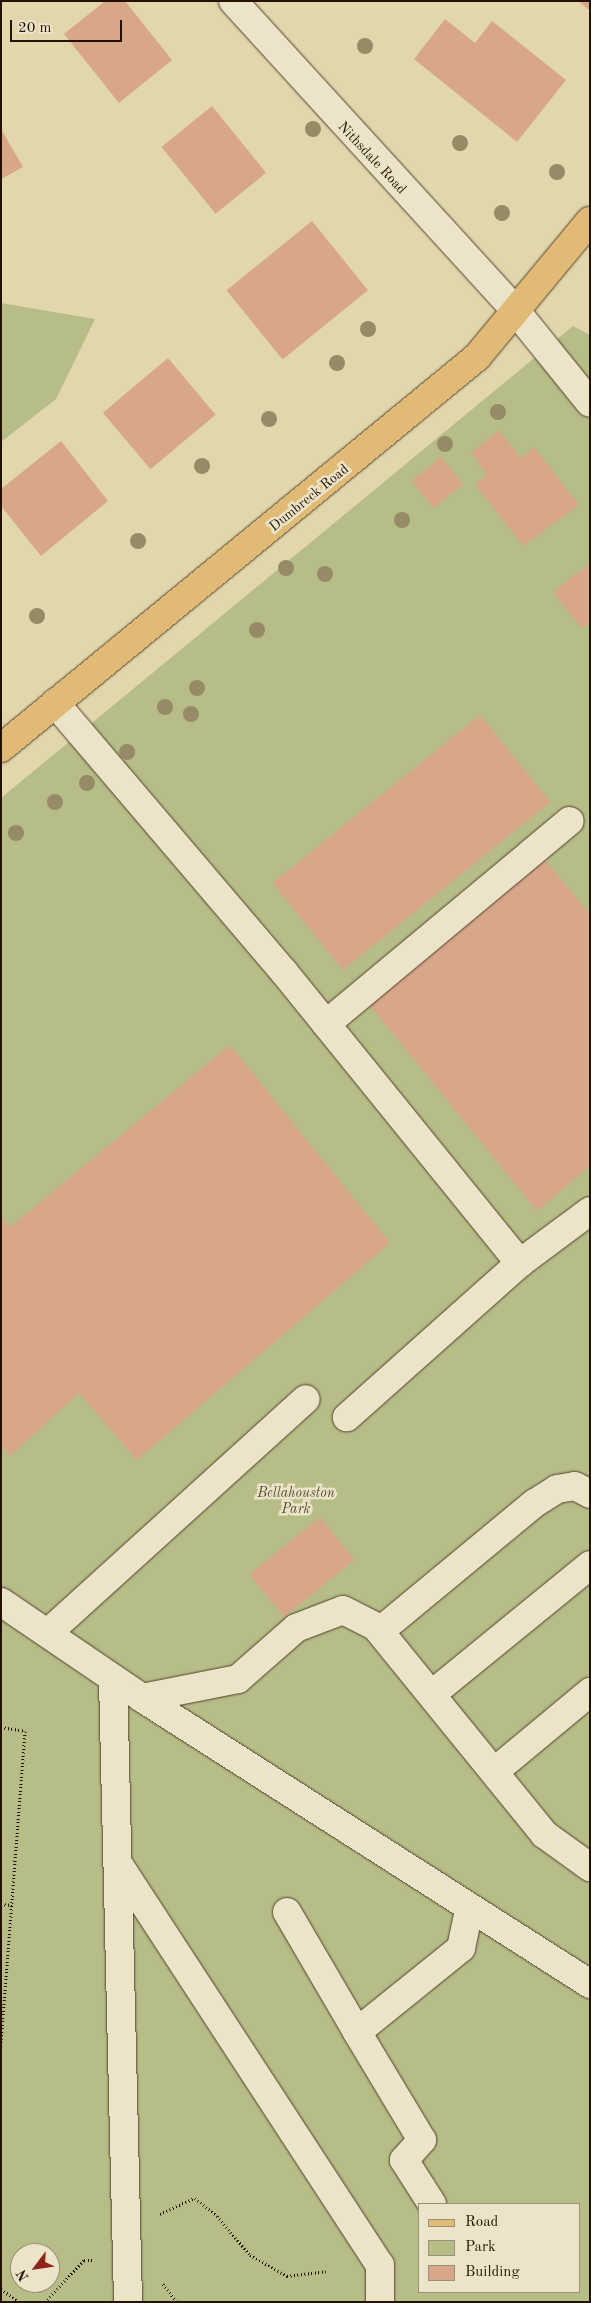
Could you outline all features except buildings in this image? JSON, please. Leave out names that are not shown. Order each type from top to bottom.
[{"type":"main road","name":"Dumbreck Road","points":[[1,748],[477,357],[590,220]]},
{"type":"street","name":"Nithsdale Road","points":[[233,1],[515,310],[590,403]]},
{"type":"street","points":[[56,703],[326,1024],[520,1263]]},
{"type":"street","points":[[326,1024],[570,821]]},
{"type":"street","points":[[347,1417],[520,1263],[590,1211]]},
{"type":"street","points":[[50,1631],[306,1399]]},
{"type":"street","points":[[380,1631],[535,1503],[557,1489],[576,1486],[590,1494]]},
{"type":"street","points":[[432,1694],[590,1565]]},
{"type":"street","points":[[1,1602],[50,1631],[113,1679],[142,1698],[469,1910],[590,1984]]},
{"type":"street","points":[[142,1698],[238,1679],[296,1628],[343,1610],[380,1631],[544,1834],[590,1867]]},
{"type":"street","points":[[113,1679],[128,2302]]},
{"type":"street","points":[[495,1771],[590,1692]]},
{"type":"street","points":[[117,1862],[380,2265],[380,2302]]},
{"type":"street","points":[[357,2032],[461,1948],[469,1910]]},
{"type":"street","points":[[287,1912],[422,2140],[404,2160],[431,2203]]},
{"type":"path","points":[[1,1727],[25,1731],[1,2046]]},
{"type":"path","points":[[1,1904],[12,1906]]},
{"type":"path","points":[[156,2216],[195,2198],[217,2216],[250,2255],[287,2276],[326,2271]]},
{"type":"path","points":[[45,2302],[84,2260],[127,2260]]},
{"type":"path","points":[[1,2289],[19,2302]]},
{"type":"green space","points":[[1,303],[95,319],[56,399],[1,442]]},
{"type":"green space","name":"Bellahouston Park","points":[[573,326],[590,335],[590,2302],[1,2302],[1,798]]}]
